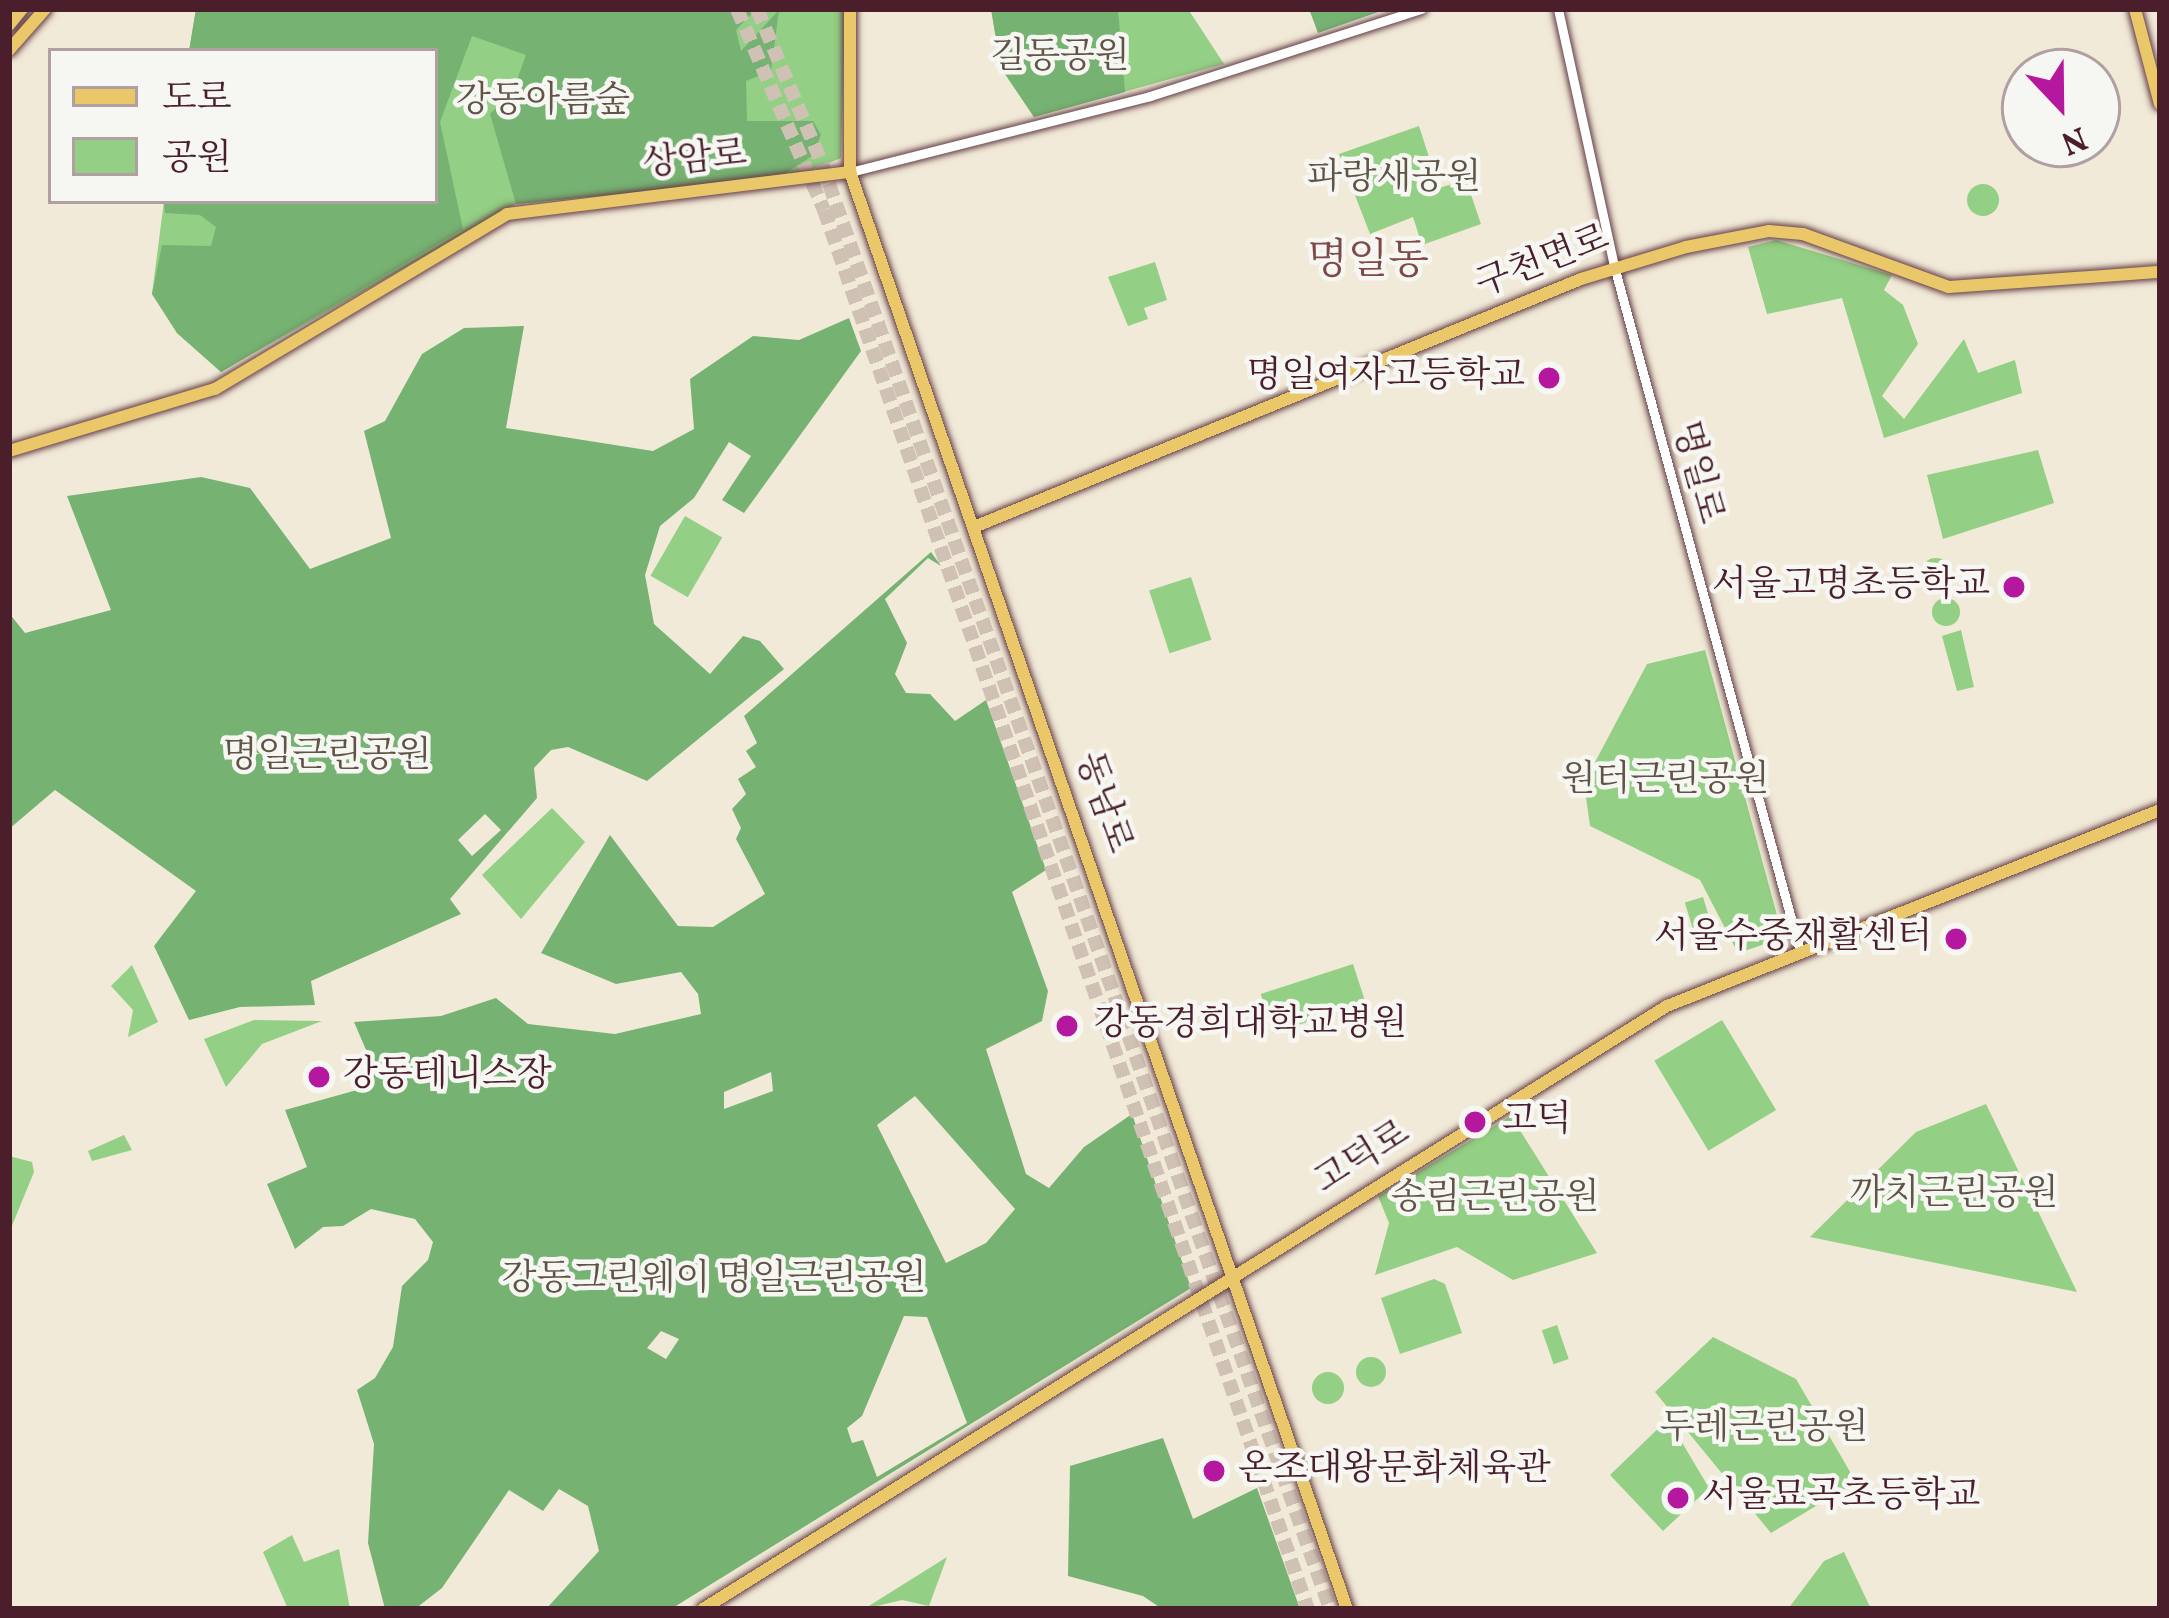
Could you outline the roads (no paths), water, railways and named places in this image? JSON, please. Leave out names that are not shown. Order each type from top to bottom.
[{"type":"main road","points":[[9,25],[22,9]]},
{"type":"main road","points":[[9,50],[45,9]]},
{"type":"main road","name":"동남로","points":[[850,9],[850,172],[1347,1609]]},
{"type":"main road","points":[[2135,9],[2160,104]]},
{"type":"main road","name":"상암로","points":[[9,451],[214,389],[507,214],[850,172]]},
{"type":"main road","name":"구천면로","points":[[974,527],[1614,266],[1769,231],[1826,241],[1949,287],[2160,272]]},
{"type":"main road","name":"고덕로","points":[[703,1609],[1667,1006],[1799,948],[2160,810]]},
{"type":"street","name":"상암로","points":[[850,172],[1150,96],[1421,9]]},
{"type":"street","name":"명일로","points":[[1558,9],[1614,266],[1799,948]]},
{"type":"tunnel","points":[[737,9],[824,210],[1308,1609]]},
{"type":"tunnel","points":[[757,9],[822,164],[1330,1609]]},
{"type":"place","name":"명일여자고등학교","points":[[1549,378]]},
{"type":"place","name":"서울고명초등학교","points":[[2014,587]]},
{"type":"place","name":"서울수중재활센터","points":[[1956,939]]},
{"type":"place","name":"강동경희대학교병원","points":[[1067,1026]]},
{"type":"place","name":"강동테니스장","points":[[319,1077]]},
{"type":"place","name":"고덕","points":[[1475,1122]]},
{"type":"place","name":"온조대왕문화체육관","points":[[1214,1471]]},
{"type":"place","name":"서울묘곡초등학교","points":[[1678,1498]]},
{"type":"district","name":"명일동","points":[[1368,263]]},
{"type":"park label","name":"길동공원","points":[[1060,59]]},
{"type":"park label","name":"강동아름숲","points":[[543,103]]},
{"type":"park label","name":"파랑새공원","points":[[1394,180]]},
{"type":"park label","name":"명일근린공원","points":[[327,758]]},
{"type":"park label","name":"원터근린공원","points":[[1665,782]]},
{"type":"park label","name":"까치근린공원","points":[[1954,1196]]},
{"type":"park label","name":"송림근린공원","points":[[1495,1200]]},
{"type":"park label","name":"강동그린웨이 명일근린공원","points":[[714,1281]]},
{"type":"park label","name":"두레근린공원","points":[[1764,1430]]}]
